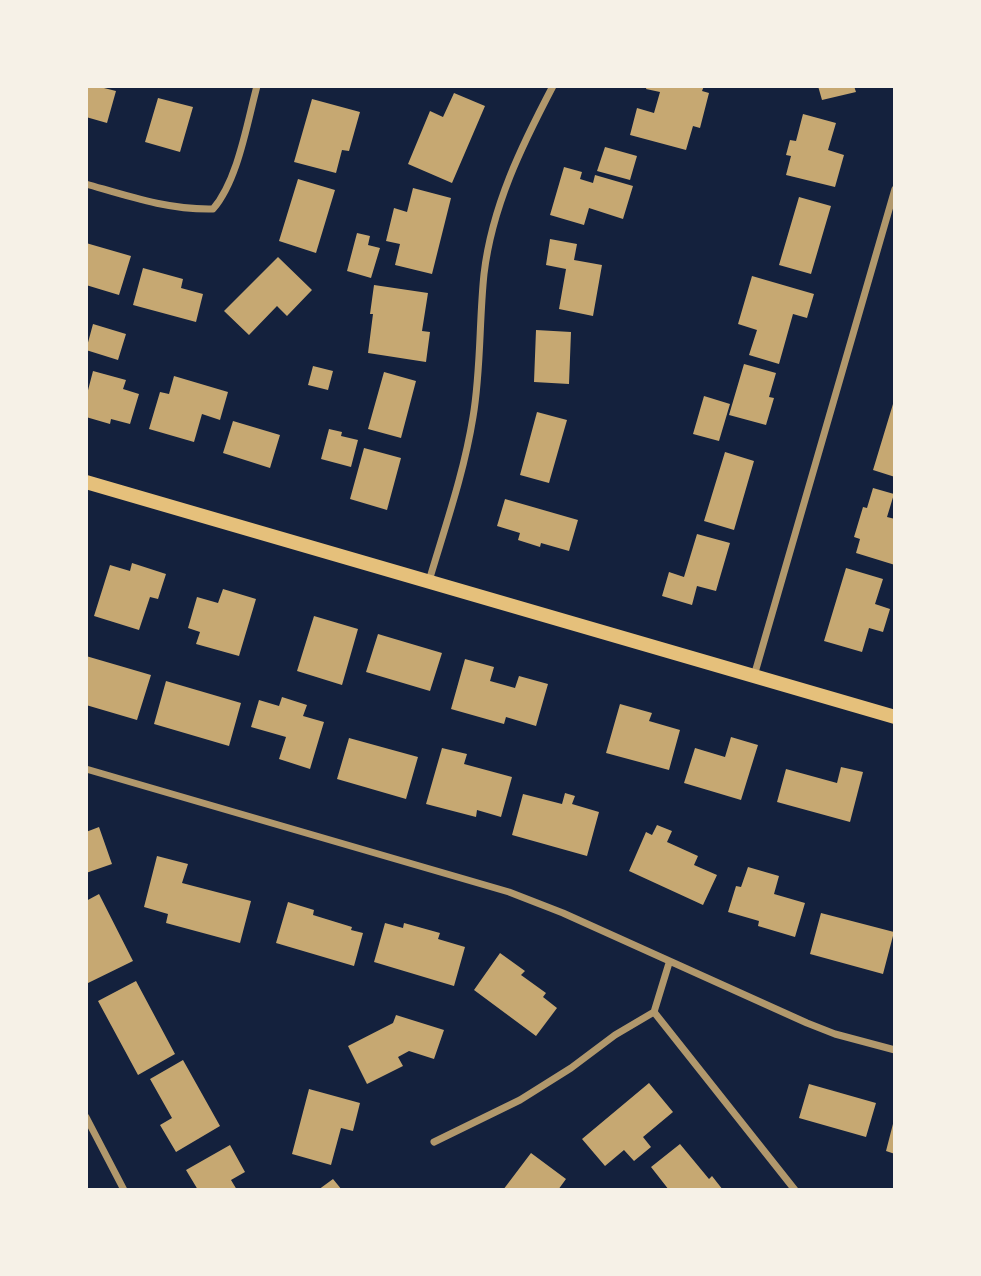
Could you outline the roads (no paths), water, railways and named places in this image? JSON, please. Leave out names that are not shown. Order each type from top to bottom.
[{"type":"main road","points":[[86,482],[895,717]]},
{"type":"street","points":[[86,184],[156,204],[187,209],[213,209],[221,200],[234,167],[257,86]]},
{"type":"street","points":[[429,581],[466,455],[474,414],[485,271],[499,212],[513,167],[553,86]]},
{"type":"street","points":[[754,676],[895,189]]},
{"type":"street","points":[[86,769],[509,892],[563,913],[807,1023],[835,1034],[895,1050]]},
{"type":"street","points":[[434,1142],[520,1100],[571,1068],[615,1035],[654,1012],[669,963]]},
{"type":"street","points":[[654,1012],[795,1190]]},
{"type":"street","points":[[86,1117],[124,1190]]}]
